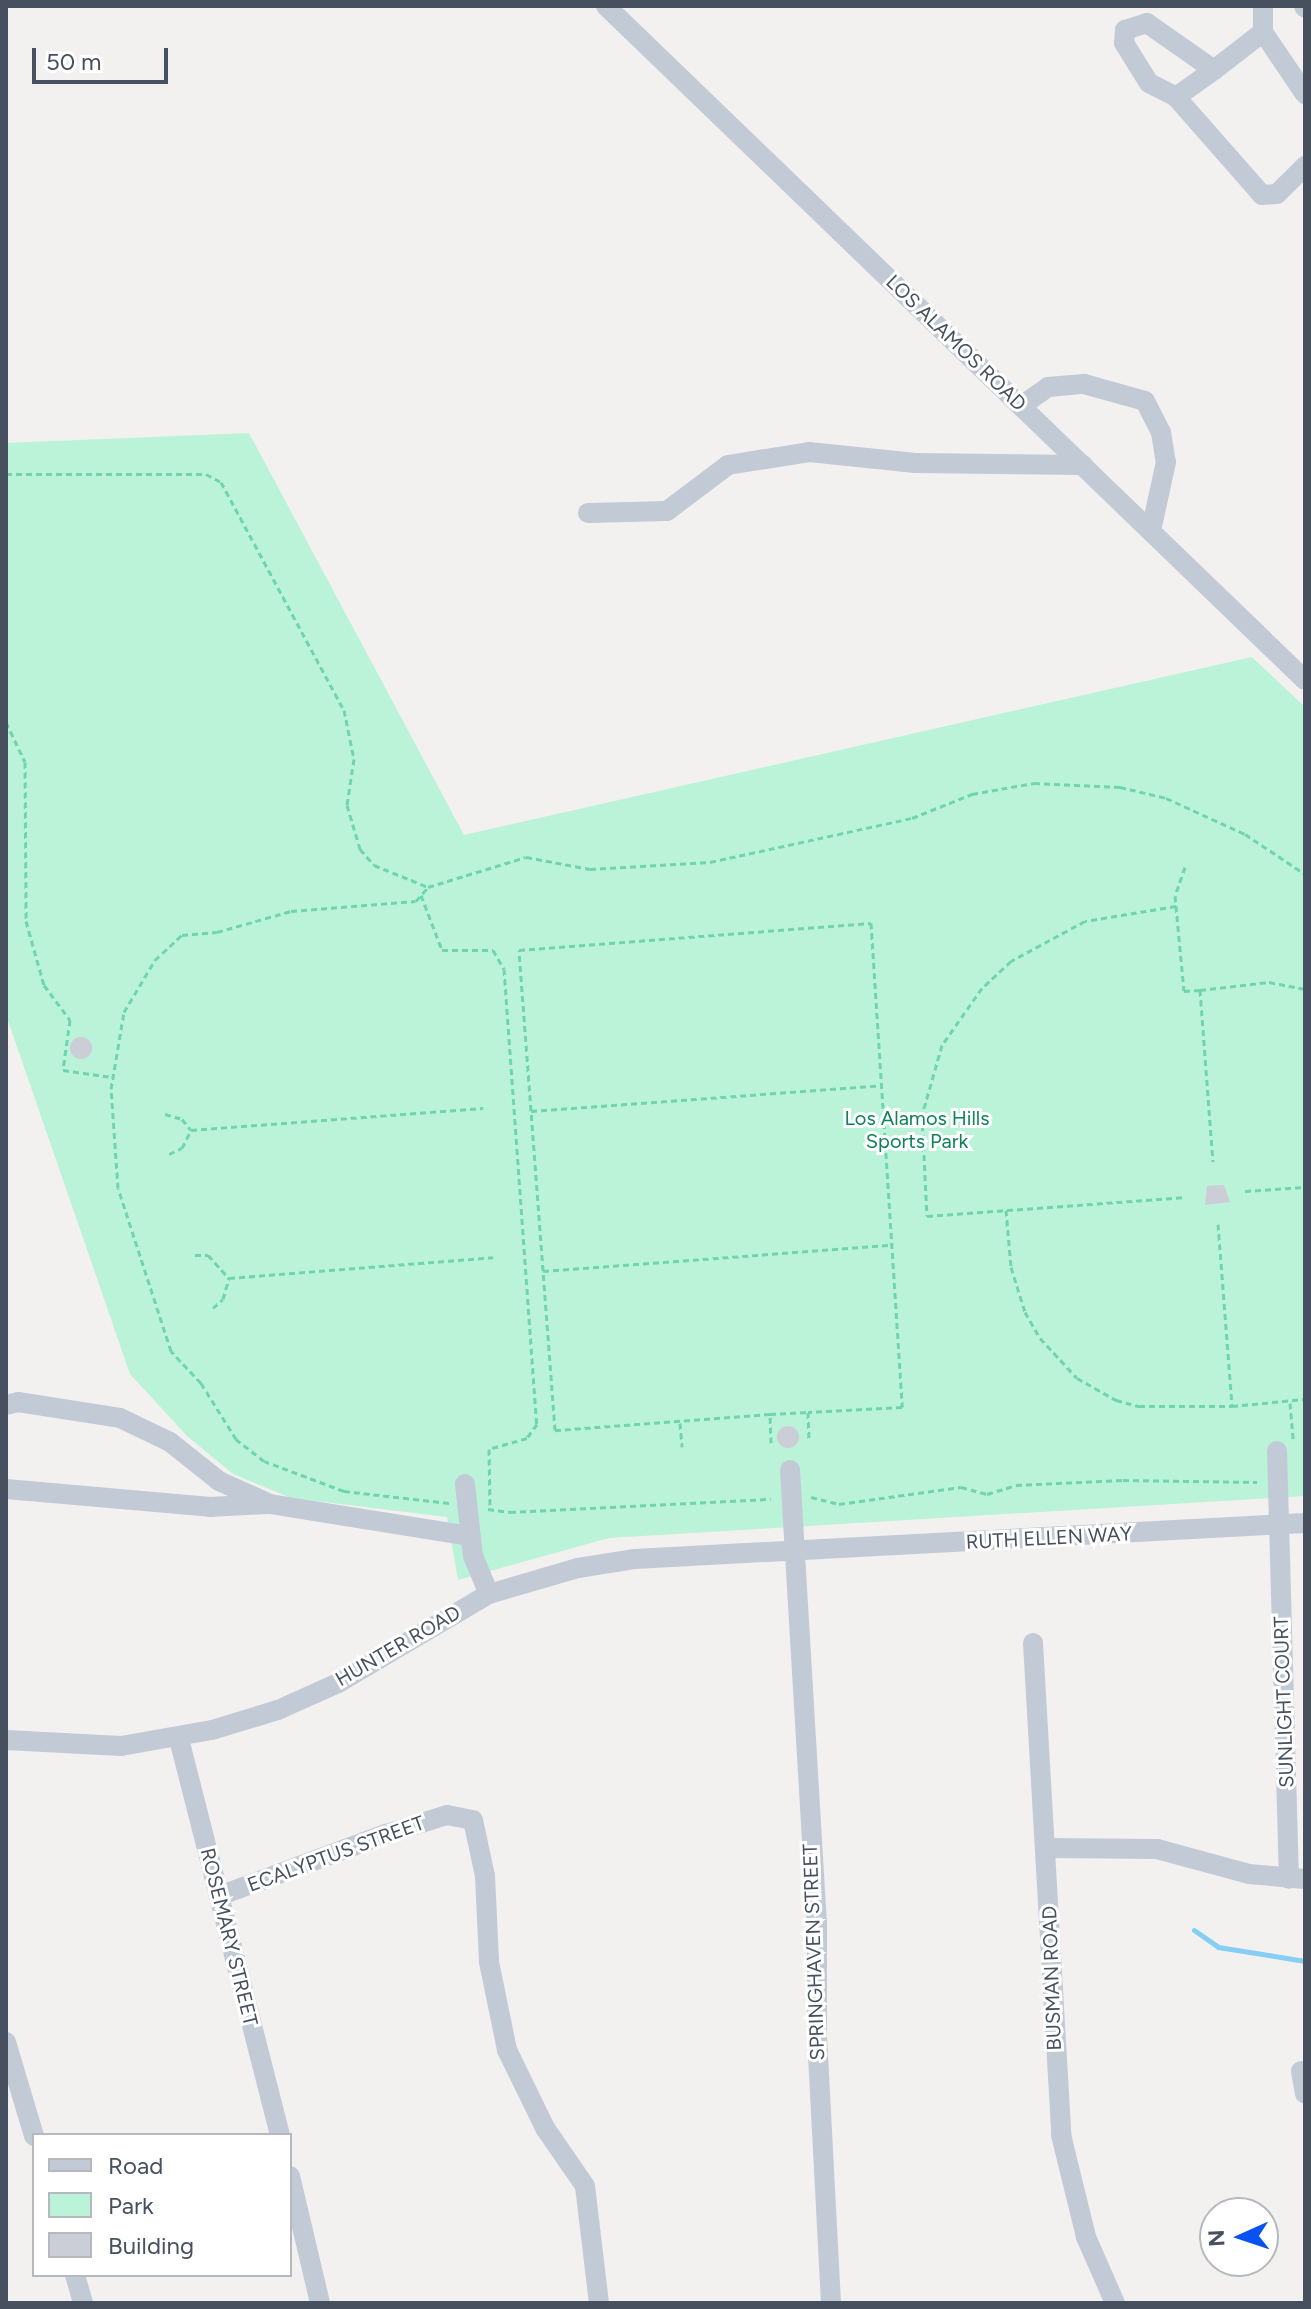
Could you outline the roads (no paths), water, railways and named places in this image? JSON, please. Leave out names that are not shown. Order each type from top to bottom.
[{"type":"street","name":"LOS ALAMOS ROAD","points":[[606,6],[1305,680]]},
{"type":"street","points":[[1263,6],[1263,32],[1305,94]]},
{"type":"street","points":[[1214,70],[1147,23],[1125,30],[1124,43],[1149,83],[1176,97],[1262,195],[1277,194],[1305,166]]},
{"type":"street","points":[[1176,97],[1263,32]]},
{"type":"street","points":[[1021,406],[1048,387],[1084,384],[1145,401],[1161,432],[1166,462],[1151,531]]},
{"type":"street","points":[[588,513],[667,511],[728,465],[809,452],[915,463],[1083,465]]},
{"type":"street","points":[[6,1405],[18,1402],[120,1418],[170,1442],[219,1481],[270,1504]]},
{"type":"street","name":"SUNLIGHT COURT","points":[[1277,1451],[1278,1525],[1297,1879]]},
{"type":"street","name":"SPRINGHAVEN STREET","points":[[790,1470],[817,1923],[817,2036],[831,2303]]},
{"type":"street","points":[[465,1484],[469,1536],[489,1594]]},
{"type":"street","points":[[6,1489],[210,1507],[270,1504],[469,1536]]},
{"type":"street","name":"RUTH ELLEN WAY","points":[[793,1553],[1305,1523]]},
{"type":"street","name":"HUNTER ROAD","points":[[6,1740],[121,1746],[179,1739],[278,1710],[340,1682],[489,1594],[529,1579],[635,1559],[793,1553]]},
{"type":"street","name":"BUSMAN ROAD","points":[[1033,1643],[1061,2135],[1086,2237],[1115,2303]]},
{"type":"street","name":"ROSEMARY STREET","points":[[179,1739],[279,2133]]},
{"type":"street","name":"ECALYPTUS STREET","points":[[219,1896],[447,1815],[473,1820],[485,1876],[489,1962],[507,2050],[545,2128],[585,2186],[599,2303]]},
{"type":"street","points":[[1047,1848],[1157,1849],[1249,1874],[1297,1879]]},
{"type":"street","points":[[6,2042],[33,2133]]},
{"type":"street","points":[[1301,2071],[1305,2094]]},
{"type":"street","points":[[292,2184],[320,2303]]},
{"type":"street","points":[[76,2277],[83,2303]]},
{"type":"waterway","points":[[1194,1930],[1218,1947],[1305,1961]]},
{"type":"park label","name":"Los Alamos Hills Sports Park","points":[[917,1130]]}]
